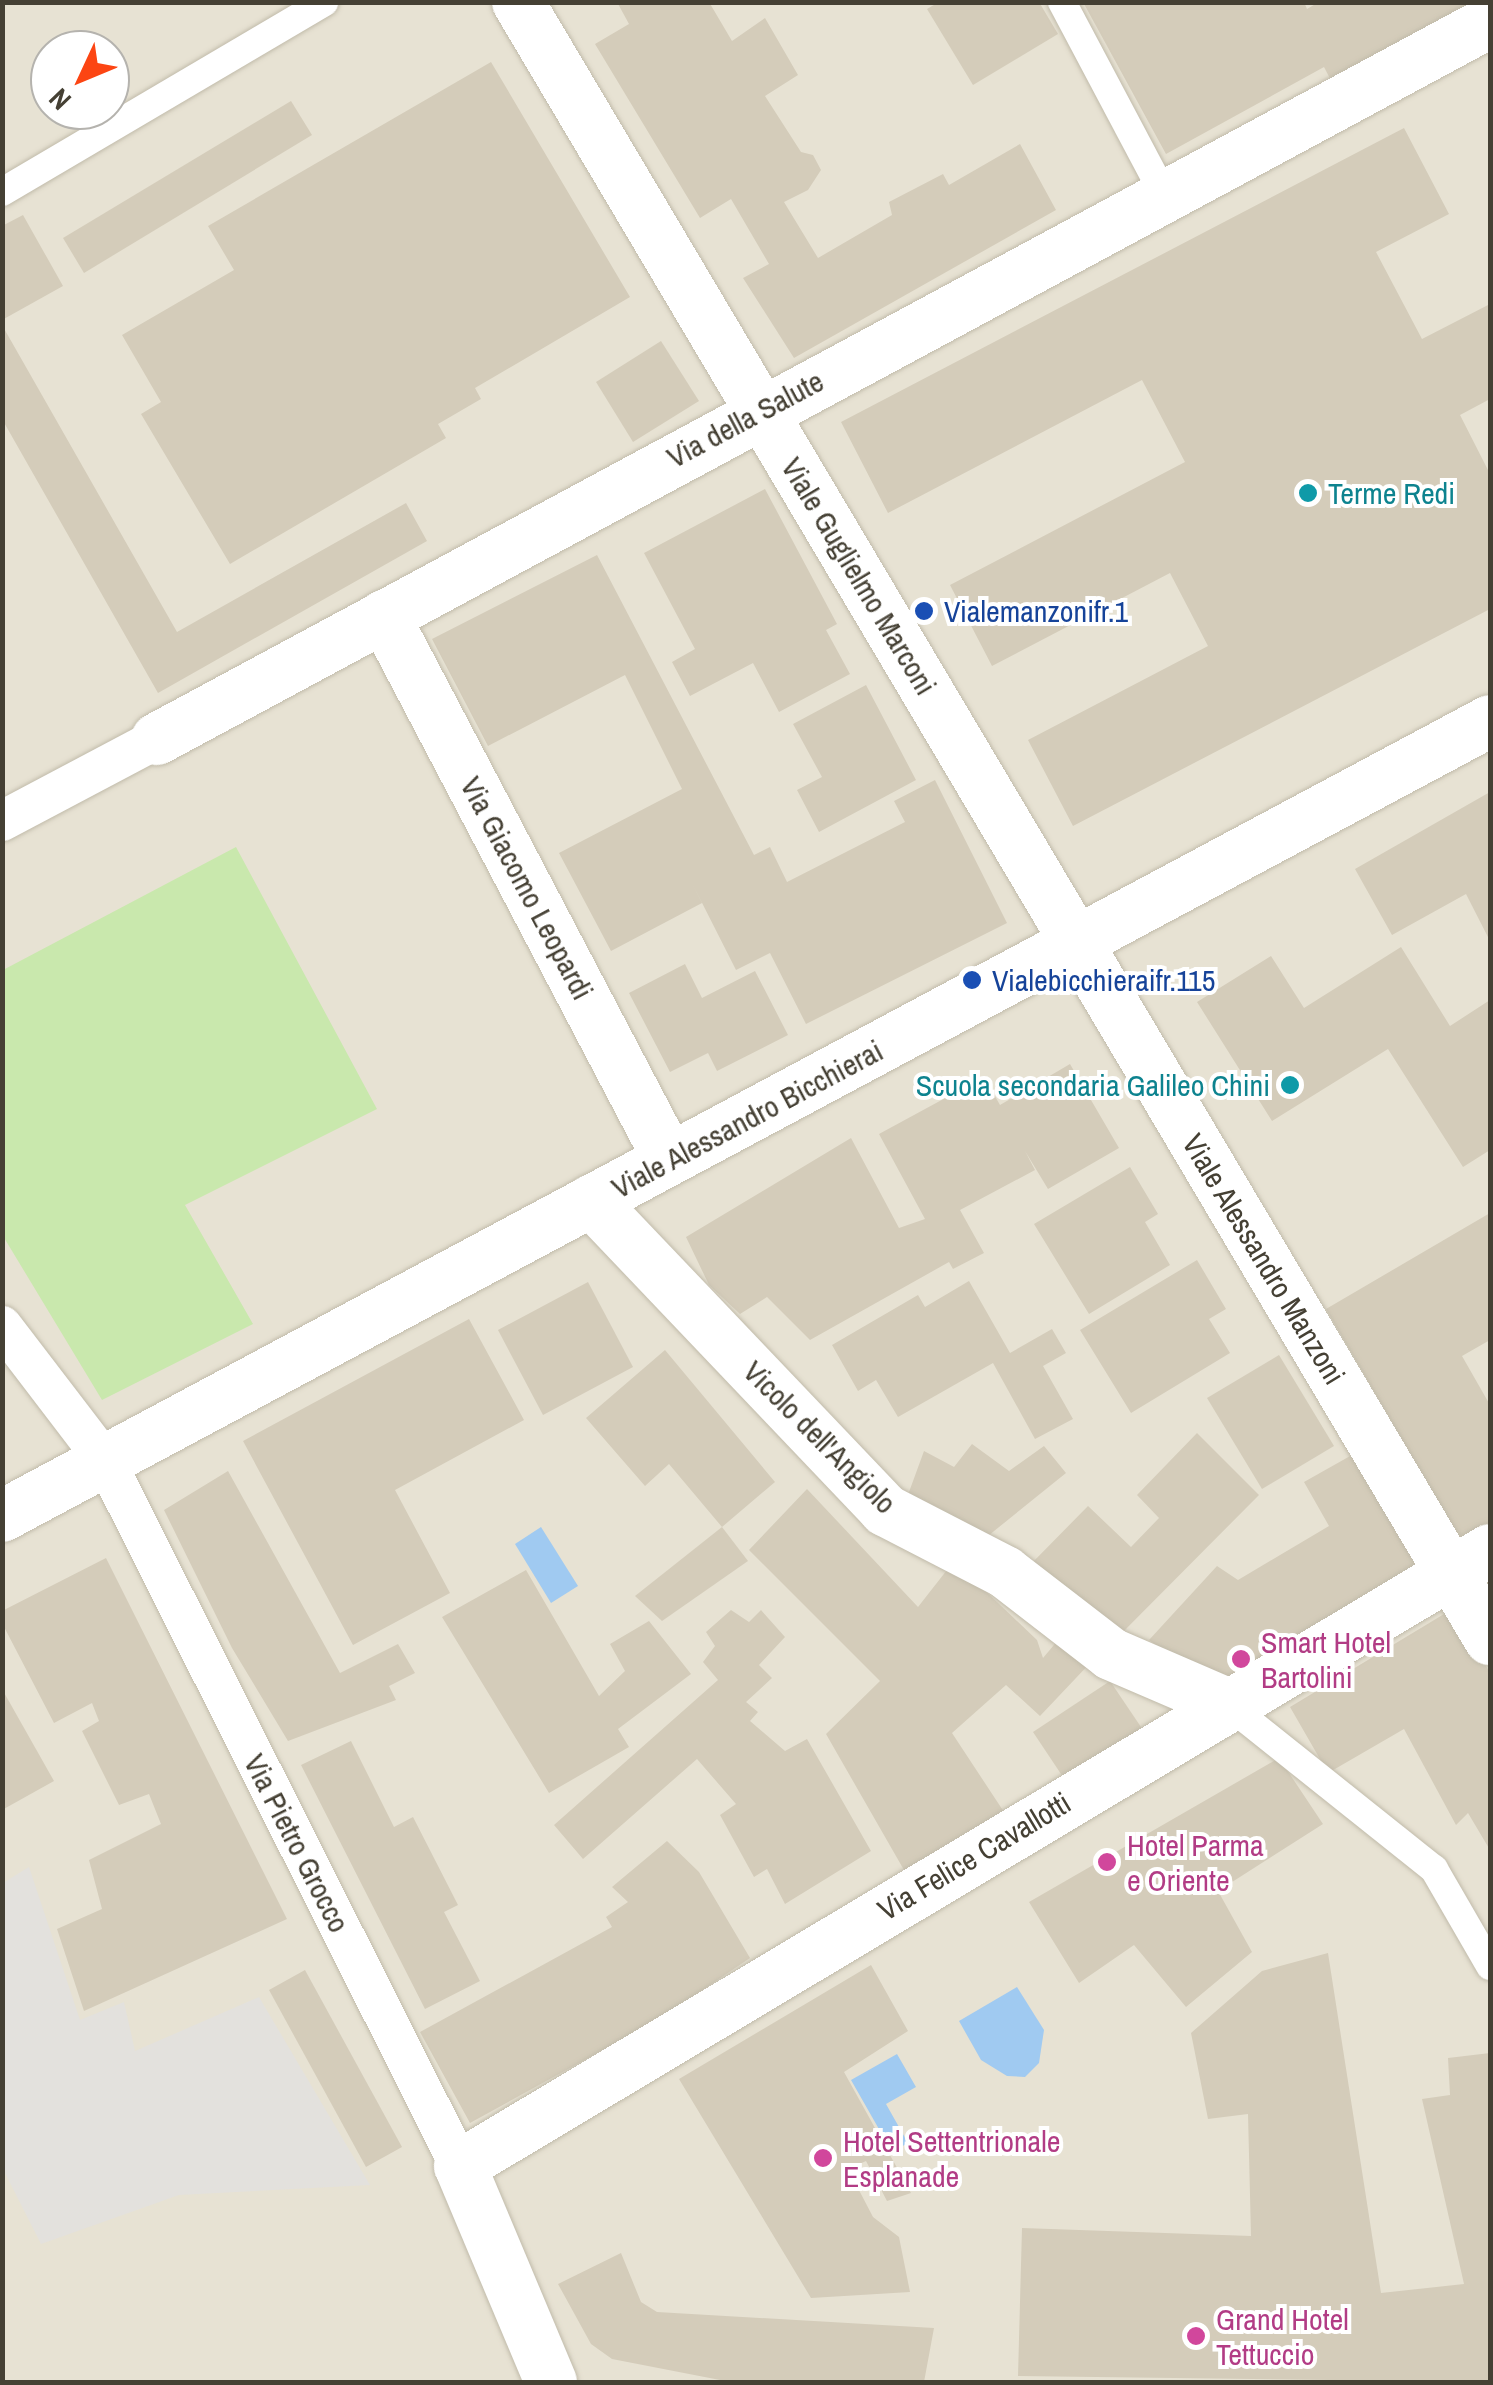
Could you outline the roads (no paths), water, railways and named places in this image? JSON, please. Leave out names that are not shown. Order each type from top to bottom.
[{"type":"street","name":"Viale Guglielmo Marconi","points":[[518,2],[1077,945]]},
{"type":"street","name":"Via della Salute","points":[[2,821],[759,410],[1490,22]]},
{"type":"street","name":"Via Giacomo Leopardi","points":[[384,616],[669,1160]]},
{"type":"street","name":"Viale Alessandro Bicchierai","points":[[2,1516],[1490,721]]},
{"type":"street","name":"Viale Alessandro Manzoni","points":[[1077,945],[1470,1561],[1490,1638]]},
{"type":"street","name":"Vicolo dell'Angiolo","points":[[591,1201],[885,1510],[1005,1572],[1110,1654],[1227,1704]]},
{"type":"street","name":"Via Pietro Grocco","points":[[2,1326],[106,1462],[460,2166],[551,2382]]},
{"type":"street","name":"Via Felice Cavallotti","points":[[460,2166],[1470,1561]]},
{"type":"lane","points":[[2,192],[324,2]]},
{"type":"lane","points":[[1062,2],[1164,195]]},
{"type":"lane","name":"Vicolo dell'Angiolo","points":[[1227,1704],[1434,1869],[1490,1966]]},
{"type":"water","points":[[541,1527],[578,1586],[551,1603],[515,1544]]},
{"type":"water","points":[[1017,1987],[1044,2030],[1039,2063],[1025,2077],[1007,2076],[981,2060],[959,2021]]},
{"type":"water","points":[[897,2054],[916,2087],[886,2104],[908,2143],[892,2152],[851,2080]]},
{"type":"place","name":"Terme Redi","points":[[1308,493]]},
{"type":"place","name":"Vialemanzonifr.1","points":[[924,611]]},
{"type":"place","name":"Vialebicchieraifr.115","points":[[972,980]]},
{"type":"place","name":"Scuola secondaria Galileo Chini","points":[[1290,1085]]},
{"type":"place","name":"Smart Hotel Bartolini","points":[[1241,1659]]},
{"type":"place","name":"Hotel Parma e Oriente","points":[[1107,1862]]},
{"type":"place","name":"Hotel Settentrionale Esplanade","points":[[823,2158]]},
{"type":"place","name":"Grand Hotel Tettuccio","points":[[1196,2336]]}]
